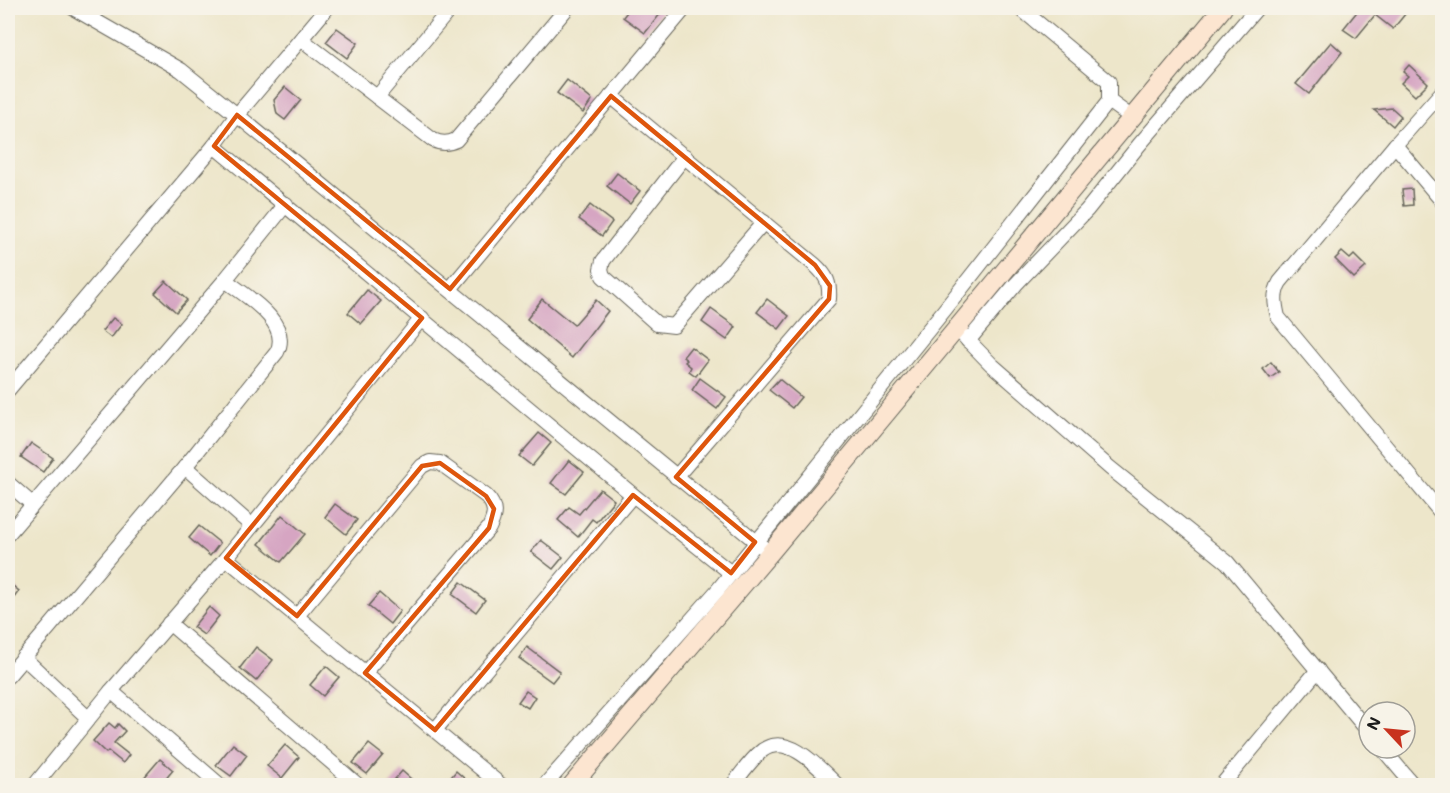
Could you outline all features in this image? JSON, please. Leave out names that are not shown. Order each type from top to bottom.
[{"type":"street","points":[[73,8],[181,70],[763,548]]},
{"type":"street","points":[[8,390],[327,8]]},
{"type":"street","points":[[377,97],[451,8]]},
{"type":"street","points":[[301,39],[433,140],[438,143],[451,143],[456,140],[567,8]]},
{"type":"street","points":[[450,289],[685,8]]},
{"type":"street","points":[[571,786],[763,548],[946,308],[1109,101],[1109,82],[1020,8]]},
{"type":"street","points":[[962,335],[1131,117],[1223,8]]},
{"type":"street","points":[[544,786],[731,573],[763,548],[962,335],[1016,284],[1087,210],[1139,145],[1257,8]]},
{"type":"street","points":[[1443,92],[1395,145],[1280,282],[1276,290],[1275,306],[1278,317],[1443,514]]},
{"type":"street","points":[[611,96],[826,275],[830,286],[829,299],[676,477]]},
{"type":"street","points":[[1109,101],[1131,117]]},
{"type":"street","points":[[1395,145],[1443,201]]},
{"type":"street","points":[[214,146],[633,495],[731,573]]},
{"type":"street","points":[[685,156],[603,261],[601,269],[603,276],[657,324],[674,326],[764,222]]},
{"type":"street","points":[[8,534],[286,204]]},
{"type":"street","points":[[8,676],[185,467],[277,351],[281,341],[279,329],[269,316],[225,279]]},
{"type":"street","points":[[34,786],[88,718],[226,558],[422,318]]},
{"type":"street","points":[[962,335],[991,364],[1110,468],[1227,562],[1357,717]]},
{"type":"street","points":[[297,616],[422,466],[430,462],[440,463],[486,496],[495,509],[489,528],[366,673]]},
{"type":"street","points":[[185,467],[252,526]]},
{"type":"street","points":[[8,483],[32,504]]},
{"type":"street","points":[[435,730],[633,495]]},
{"type":"street","points":[[226,558],[502,786]]},
{"type":"street","points":[[169,623],[359,786]]},
{"type":"street","points":[[23,657],[88,718]]},
{"type":"street","points":[[1221,786],[1318,670]]},
{"type":"street","points":[[111,691],[221,786]]},
{"type":"street","points":[[732,786],[762,751],[777,746],[795,750],[815,764],[838,786]]},
{"type":"street","points":[[1392,760],[1413,786]]},
{"type":"highlighted area","points":[[611,96],[815,265],[830,286],[829,299],[676,477],[755,542],[731,573],[633,495],[435,730],[365,673],[489,528],[494,509],[486,496],[440,463],[422,466],[297,616],[226,558],[422,318],[214,146],[237,115],[450,289]]},
{"type":"building","points":[[630,8],[665,8],[645,33],[623,17]]},
{"type":"building","points":[[1360,8],[1410,8],[1393,29],[1375,15],[1356,38],[1343,29]]},
{"type":"building","points":[[337,28],[358,43],[347,58],[326,42]]},
{"type":"building","points":[[1331,42],[1342,52],[1309,94],[1296,84]]},
{"type":"building","points":[[1409,65],[1428,83],[1415,96],[1401,83],[1408,76],[1403,72]]},
{"type":"building","points":[[567,80],[592,100],[583,113],[557,93]]},
{"type":"building","points":[[285,87],[301,100],[285,120],[277,114],[274,100]]},
{"type":"building","points":[[1392,108],[1401,116],[1393,126],[1374,110]]},
{"type":"building","points":[[617,173],[640,191],[630,204],[607,186]]},
{"type":"building","points":[[1412,189],[1413,205],[1404,206],[1402,190]]},
{"type":"building","points":[[590,205],[612,222],[602,236],[579,219]]},
{"type":"building","points":[[1342,252],[1350,259],[1354,255],[1366,267],[1354,278],[1335,259]]},
{"type":"building","points":[[166,281],[187,300],[176,312],[155,293]]},
{"type":"building","points":[[367,290],[381,301],[361,324],[348,313]]},
{"type":"building","points":[[542,299],[574,325],[596,300],[608,311],[572,358],[527,319]]},
{"type":"building","points":[[767,299],[789,316],[779,329],[757,312]]},
{"type":"building","points":[[711,309],[736,327],[727,340],[702,322]]},
{"type":"building","points":[[113,318],[122,324],[111,338],[102,331]]},
{"type":"building","points":[[691,347],[708,360],[696,376],[689,371],[691,367],[683,357]]},
{"type":"building","points":[[1271,362],[1279,372],[1270,378],[1263,369]]},
{"type":"building","points":[[700,378],[726,397],[717,409],[692,390]]},
{"type":"building","points":[[779,379],[801,397],[792,408],[769,390]]},
{"type":"building","points":[[539,433],[551,443],[532,466],[519,456]]},
{"type":"building","points":[[31,443],[53,458],[43,472],[21,457]]},
{"type":"building","points":[[569,460],[584,472],[566,494],[551,483]]},
{"type":"building","points":[[600,489],[614,500],[596,522],[592,519],[578,537],[558,520],[569,507],[579,514]]},
{"type":"building","points":[[335,504],[357,520],[346,534],[325,517]]},
{"type":"building","points":[[282,515],[305,534],[281,562],[259,544]]},
{"type":"building","points":[[199,526],[220,543],[210,556],[189,538]]},
{"type":"building","points":[[541,540],[563,557],[553,569],[531,552]]},
{"type":"building","points":[[8,582],[19,591],[8,606]]},
{"type":"building","points":[[461,582],[485,600],[476,612],[452,594]]},
{"type":"building","points":[[379,593],[400,611],[390,624],[368,606]]},
{"type":"building","points":[[209,607],[219,616],[204,635],[193,627]]},
{"type":"building","points":[[256,647],[273,660],[256,681],[240,668]]},
{"type":"building","points":[[527,647],[560,672],[552,682],[519,658]]},
{"type":"building","points":[[326,666],[339,677],[323,696],[310,685]]},
{"type":"building","points":[[526,691],[535,697],[528,708],[518,702]]},
{"type":"building","points":[[109,723],[115,728],[118,724],[125,731],[114,743],[129,755],[123,763],[108,751],[106,753],[93,741]]},
{"type":"building","points":[[233,744],[247,755],[231,776],[216,765]]},
{"type":"building","points":[[369,744],[383,755],[367,774],[353,763]]},
{"type":"building","points":[[285,745],[299,757],[282,778],[267,766]]},
{"type":"building","points":[[160,759],[173,770],[160,786],[149,786],[142,780]]},
{"type":"building","points":[[402,771],[419,786],[389,786]]},
{"type":"building","points":[[456,771],[473,786],[444,786]]}]
